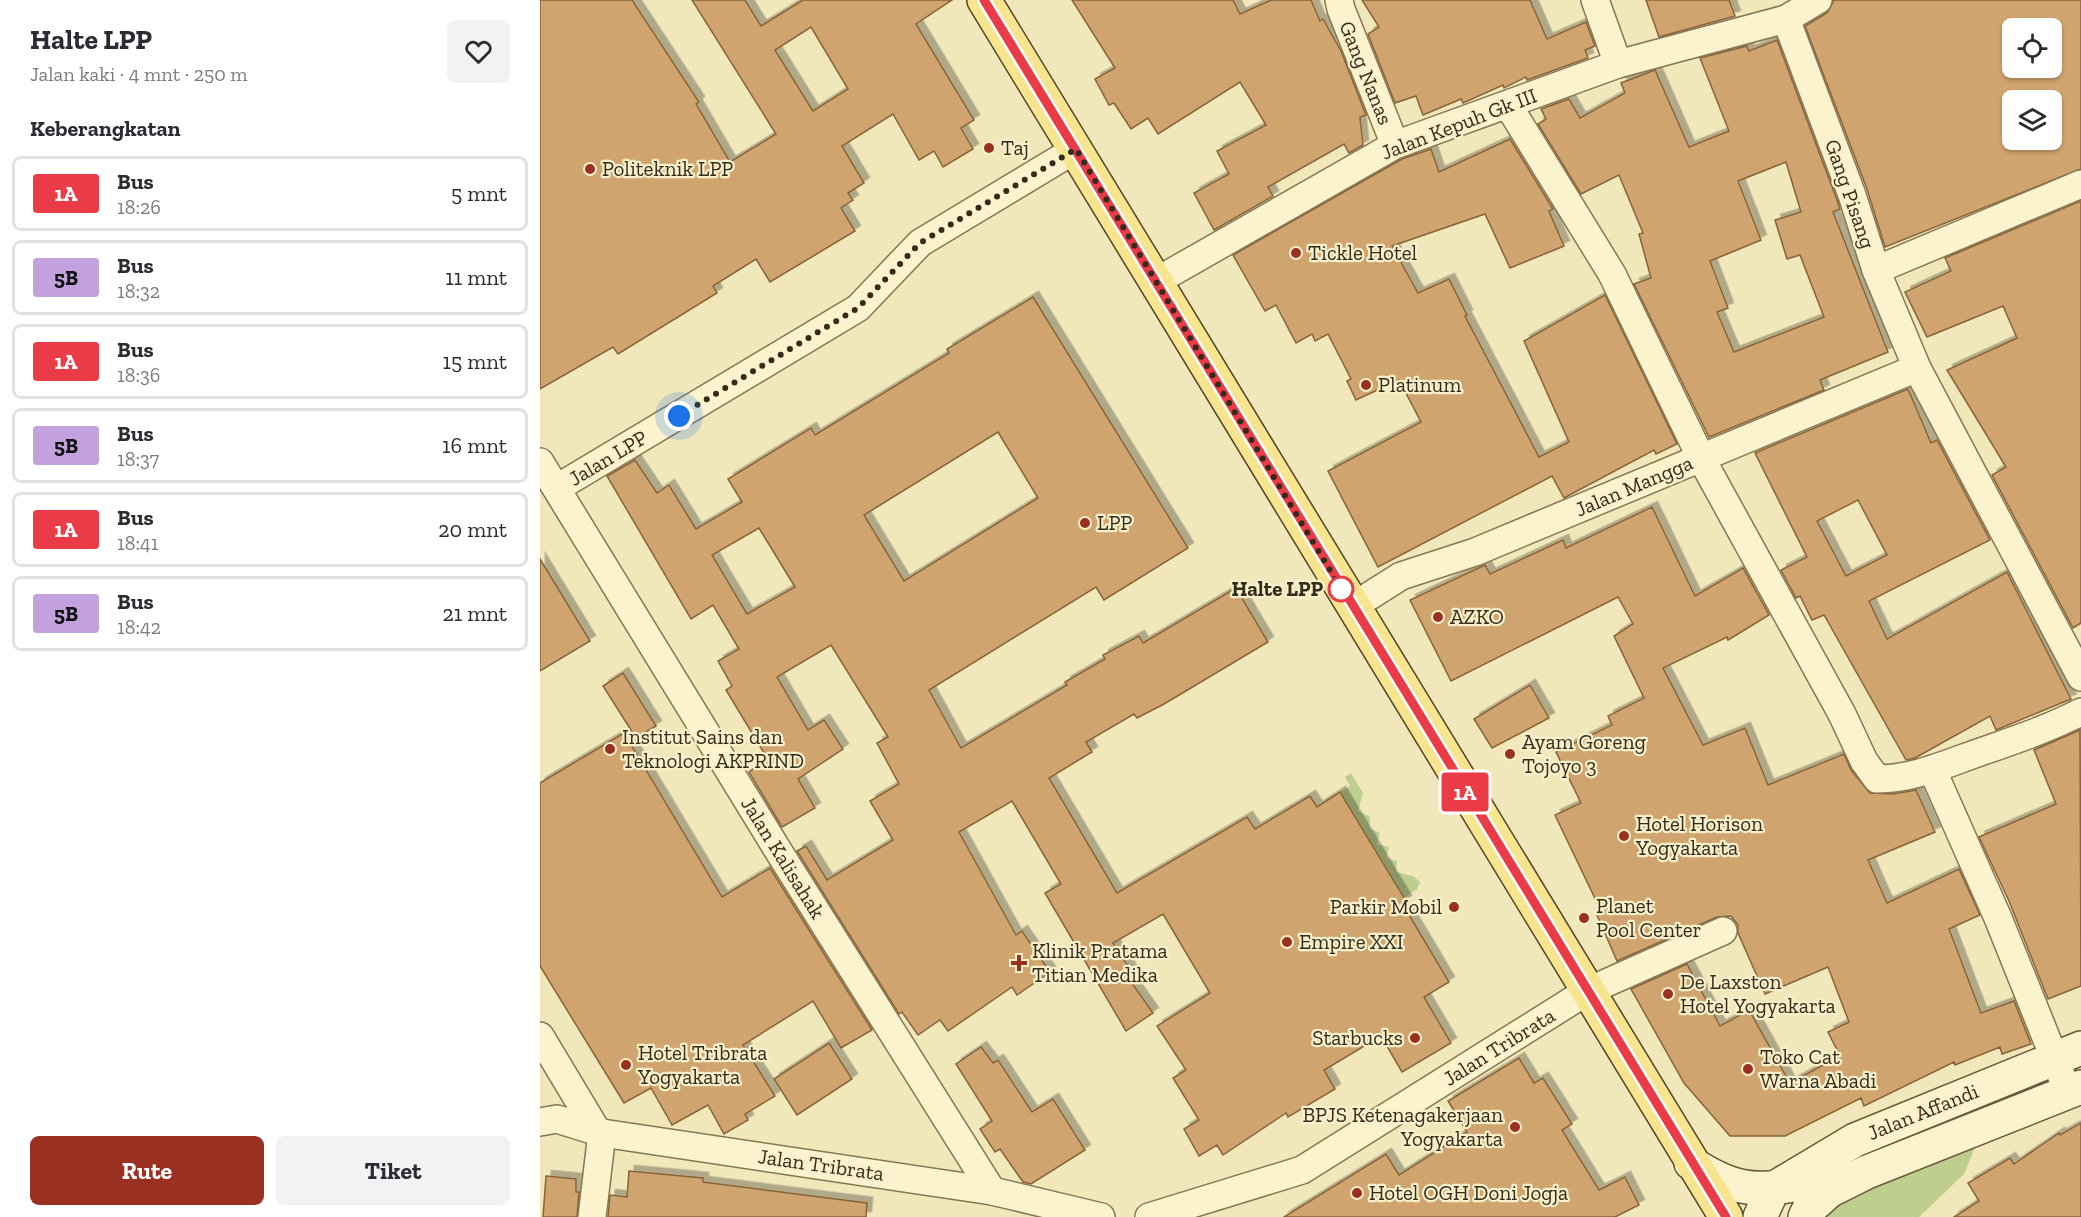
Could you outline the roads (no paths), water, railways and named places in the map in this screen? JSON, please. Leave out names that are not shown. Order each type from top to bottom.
[{"type":"main road","points":[[984,0],[1586,992],[1723,1213]]},
{"type":"main road","name":"Jalan Affandi","points":[[1766,1203],[1855,1140],[2067,1054]]},
{"type":"main road","name":"Jalan Affandi","points":[[1867,1172],[2074,1090]]},
{"type":"main road","points":[[1691,1162],[1718,1180],[1743,1188],[1766,1203],[1867,1172]]},
{"type":"main road","points":[[1805,1217],[1809,1209],[1829,1191],[1867,1172]]},
{"type":"street","name":"Gang Nanas","points":[[1339,0],[1395,145]]},
{"type":"street","points":[[1595,0],[1618,64]]},
{"type":"street","name":"Jalan Kepuh Gk III","points":[[1155,282],[1395,145],[1618,64],[1786,19],[1818,0]]},
{"type":"street","name":"Gang Pisang","points":[[1786,19],[1852,195],[1876,270],[1917,368],[2081,677]]},
{"type":"street","points":[[1508,105],[1612,274],[1701,458],[1842,714],[1864,761],[1877,779],[1899,779],[1932,769],[2026,738],[2081,712]]},
{"type":"street","name":"Jalan LPP","points":[[557,488],[858,308],[920,243],[1076,149]]},
{"type":"street","points":[[1876,270],[2081,184]]},
{"type":"street","name":"Jalan Mangga","points":[[1352,607],[1401,576],[1475,552],[1917,368]]},
{"type":"street","name":"Jalan Kalisahak","points":[[540,462],[779,852],[1009,1201]]},
{"type":"street","points":[[1932,769],[1998,918],[2067,1054],[2074,1090]]},
{"type":"street","name":"Jalan Tribrata","points":[[1149,1217],[1302,1170],[1586,992],[1723,931]]},
{"type":"street","points":[[540,1036],[600,1132],[592,1217]]},
{"type":"street","name":"Jalan Tribrata","points":[[540,1122],[556,1119],[600,1132],[1101,1217]]},
{"type":"place","name":"Taj","points":[[989,148]]},
{"type":"place","name":"Politeknik LPP","points":[[590,169]]},
{"type":"place","name":"Tickle Hotel","points":[[1296,253]]},
{"type":"place","name":"Platinum","points":[[1366,385]]},
{"type":"place","name":"LPP","points":[[1085,523]]},
{"type":"place","name":"Halte LPP","points":[[1341,589]]},
{"type":"place","name":"AZKO","points":[[1438,617]]},
{"type":"place","name":"Institut Sains dan Teknologi AKPRIND","points":[[610,749]]},
{"type":"place","name":"Ayam Goreng Tojoyo 3","points":[[1510,754]]},
{"type":"place","name":"Hotel Horison Yogyakarta","points":[[1624,836]]},
{"type":"place","name":"Parkir Mobil","points":[[1454,907]]},
{"type":"place","name":"Planet Pool Center","points":[[1584,918]]},
{"type":"place","name":"Empire XXI","points":[[1287,942]]},
{"type":"place","name":"Klinik Pratama Titian Medika","points":[[1019,963]]},
{"type":"place","name":"De Laxston Hotel Yogyakarta","points":[[1668,994]]},
{"type":"place","name":"Starbucks","points":[[1415,1038]]},
{"type":"place","name":"Hotel Tribrata Yogyakarta","points":[[626,1065]]},
{"type":"place","name":"Toko Cat Warna Abadi","points":[[1748,1069]]},
{"type":"place","name":"BPJS Ketenagakerjaan Yogyakarta","points":[[1515,1127]]},
{"type":"place","name":"Hotel OGH Doni Jogja","points":[[1357,1193]]}]
